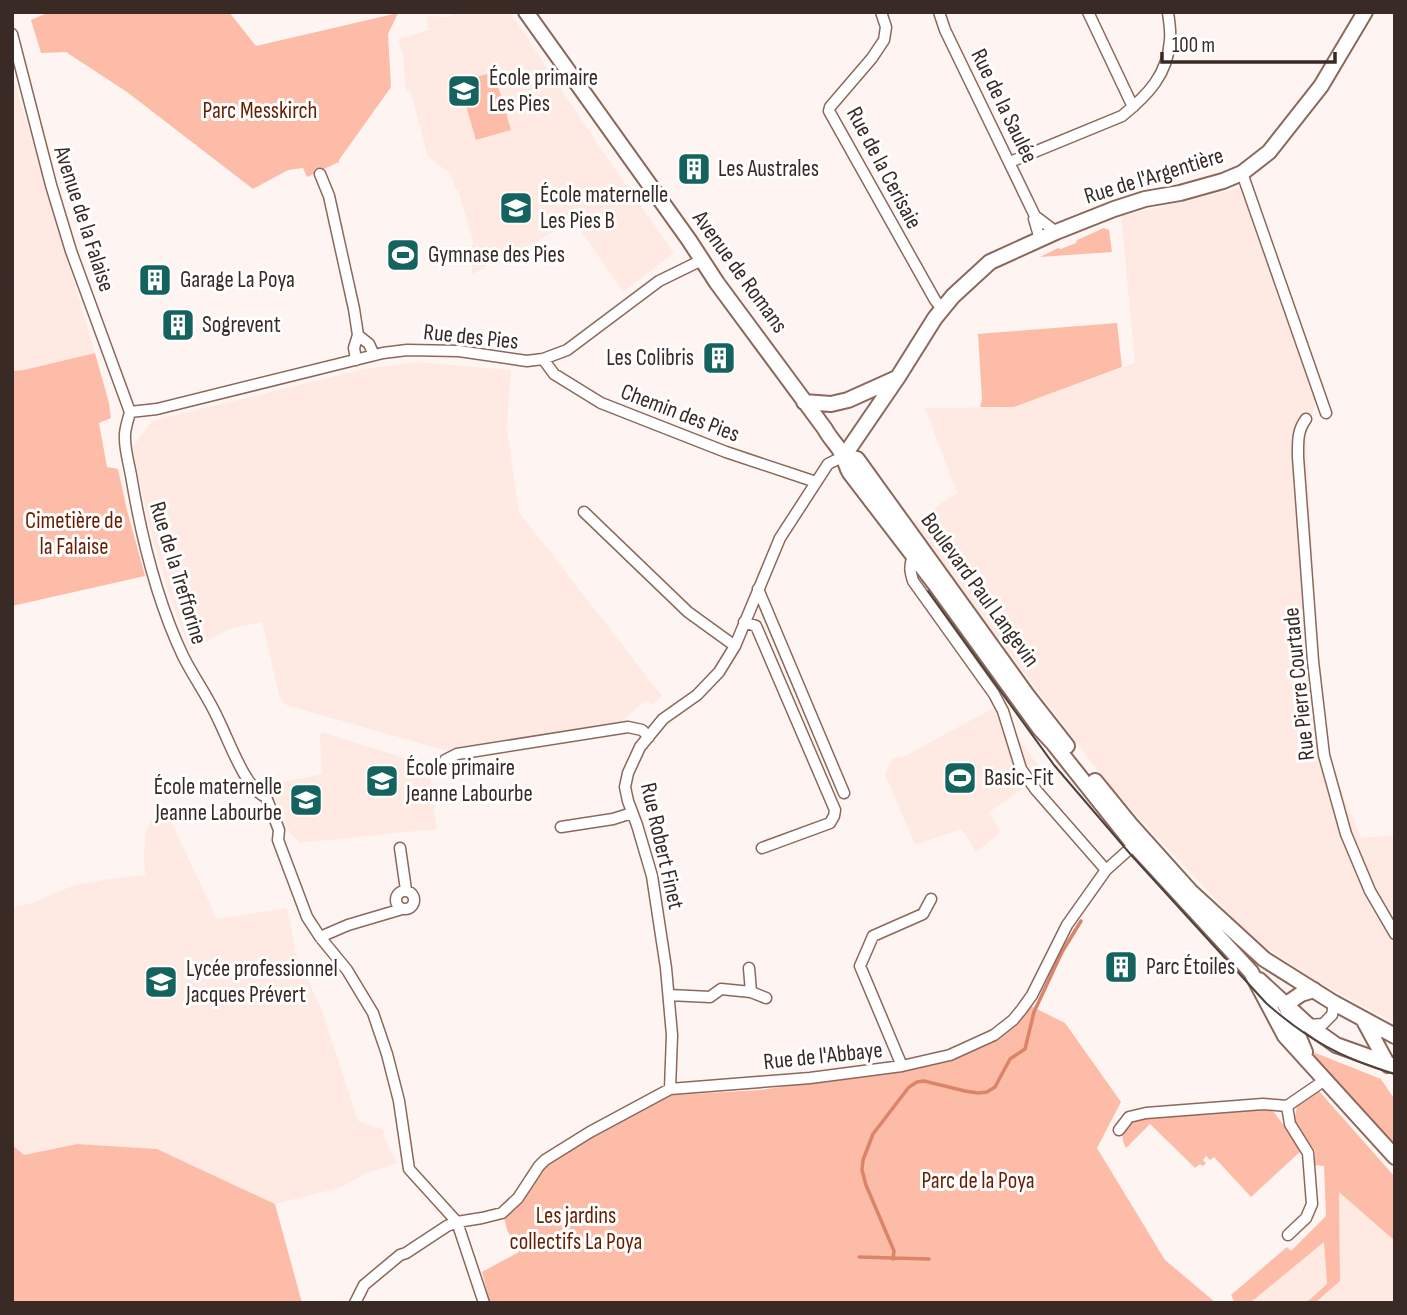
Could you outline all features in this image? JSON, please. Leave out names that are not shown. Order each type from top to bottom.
[{"type":"main road","name":"Avenue de Romans","points":[[526,12],[844,456]]},
{"type":"main road","name":"Rue de l'Argentière","points":[[844,456],[942,309],[990,262],[1056,232],[1145,198],[1180,194],[1242,173],[1269,152],[1321,86],[1365,12]]},
{"type":"main road","points":[[804,401],[831,404],[839,402],[898,377]]},
{"type":"main road","name":"Boulevard Paul Langevin","points":[[1395,1036],[1334,1003],[1264,959],[1191,892],[1079,761],[1027,695],[857,459],[844,456],[850,473],[1040,729],[1134,845],[1251,972],[1285,1036],[1395,1157]]},
{"type":"main road","points":[[1251,972],[1308,1025],[1336,1045],[1392,1068]]},
{"type":"main road","points":[[1285,1005],[1301,993],[1314,990]]},
{"type":"main road","name":"Boulevard Paul Langevin","points":[[1285,1005],[1309,1061]]},
{"type":"main road","points":[[1362,1017],[1392,1068]]},
{"type":"street","name":"Rue de la Cerisaie","points":[[881,12],[886,27],[884,40],[829,111],[942,309]]},
{"type":"street","name":"Rue de la Saulée","points":[[939,12],[945,30],[1035,216],[1040,240]]},
{"type":"street","points":[[1088,12],[1133,107]]},
{"type":"street","points":[[1010,162],[1122,116],[1133,107],[1155,85],[1167,60],[1170,38],[1168,12]]},
{"type":"street","name":"Avenue de la Falaise","points":[[12,34],[71,251],[130,412]]},
{"type":"street","points":[[1242,173],[1326,413]]},
{"type":"street","points":[[320,174],[329,196],[358,335],[354,348],[356,360]]},
{"type":"street","name":"Rue de la Saulée","points":[[1035,216],[1056,232]]},
{"type":"street","name":"Rue des Pies","points":[[130,412],[157,409],[374,355],[407,350],[459,351],[527,362],[543,359],[567,350],[659,281],[702,260]]},
{"type":"street","points":[[358,335],[369,344],[374,355]]},
{"type":"street","name":"Chemin des Pies","points":[[543,359],[554,374],[601,403],[726,452],[816,482]]},
{"type":"street","name":"Rue de la Trefforine","points":[[130,412],[125,438],[138,518],[163,604],[182,653],[253,788],[266,797],[279,830],[278,840],[307,917],[346,970],[373,1013],[399,1101],[409,1169],[457,1222]]},
{"type":"street","name":"Rue Pierre Courtade","points":[[1306,419],[1297,436],[1313,661],[1324,755],[1346,834],[1370,891],[1395,934]]},
{"type":"street","name":"Rue Robert Finet","points":[[670,1089],[670,995],[652,876],[625,787],[628,773],[640,747],[663,719],[697,695],[719,672],[735,646],[780,538],[828,464],[844,456]]},
{"type":"street","points":[[584,512],[688,612],[735,646]]},
{"type":"street","name":"Boulevard Paul Langevin","points":[[913,556],[910,564],[913,581],[994,694],[1003,711],[1021,769],[1106,870]]},
{"type":"street","points":[[758,589],[844,793]]},
{"type":"street","points":[[744,622],[756,626],[835,810],[830,823],[762,848]]},
{"type":"street","points":[[445,760],[457,754],[628,727],[642,730],[649,737]]},
{"type":"street","points":[[561,827],[613,819],[632,813]]},
{"type":"street","name":"Boulevard Paul Langevin","points":[[1134,845],[1155,852]]},
{"type":"street","name":"Rue de l'Abbaye","points":[[355,1303],[365,1285],[400,1255],[457,1222],[502,1213],[518,1198],[545,1160],[590,1132],[670,1089],[810,1078],[902,1066],[950,1055],[994,1035],[1013,1020],[1032,995],[1067,925],[1106,870],[1134,845]]},
{"type":"street","points":[[320,937],[348,925],[408,909],[415,902],[414,895],[406,891],[400,848]]},
{"type":"street","points":[[902,1066],[860,966],[873,936],[923,914],[931,899]]},
{"type":"street","points":[[749,968],[751,992]]},
{"type":"street","points":[[670,995],[710,997],[721,989],[751,992],[766,998]]},
{"type":"street","points":[[1308,1025],[1323,1024],[1332,1015],[1334,1003]]},
{"type":"street","points":[[1119,1130],[1129,1117],[1146,1113],[1263,1104],[1287,1107],[1325,1080]]},
{"type":"street","points":[[1287,1107],[1290,1124],[1308,1153],[1312,1204],[1306,1218],[1288,1235]]},
{"type":"street","points":[[457,1222],[484,1303]]},
{"type":"shaded area","points":[[458,12],[510,12],[674,253],[623,292],[576,224],[556,230],[472,274],[473,241],[458,190],[451,174],[428,157],[410,90],[406,91],[404,59],[398,39],[429,30],[426,16],[449,17]]},
{"type":"shaded area","points":[[12,73],[95,353],[12,371],[12,294],[15,286],[12,276]]},
{"type":"shaded area","points":[[1240,188],[1316,401],[1306,434],[1318,658],[1328,757],[1361,838],[1395,835],[1395,1023],[1314,980],[1250,936],[1111,788],[911,524],[957,493],[925,408],[1014,407],[1135,363],[1121,216]]},
{"type":"shaded area","points":[[418,362],[511,370],[507,429],[519,512],[662,696],[652,705],[647,700],[620,722],[447,751],[286,705],[280,699],[262,622],[229,629],[190,651],[152,537],[132,448],[152,421],[364,369]]},
{"type":"shaded area","points":[[995,707],[1043,772],[988,813],[1002,832],[976,852],[961,829],[915,845],[885,774],[893,758],[905,756]]},
{"type":"shaded area","name":"École primaire Jeanne Labourbe","points":[[321,732],[431,766],[437,829],[299,843],[289,831],[273,791],[282,782],[322,774]]},
{"type":"shaded area","name":"Lycée professionnel Jacques Prévert","points":[[164,807],[216,919],[287,908],[296,954],[322,1010],[358,1121],[385,1130],[383,1135],[397,1163],[367,1173],[339,1188],[275,1204],[157,1149],[77,1144],[24,1155],[12,1145],[12,907],[32,903],[75,885],[145,875],[146,832],[150,822]]},
{"type":"shaded area","points":[[1339,1191],[1395,1241],[1395,1303],[1315,1303],[1340,1281]]},
{"type":"shaded area","points":[[1325,1241],[1327,1285],[1306,1303],[1250,1303]]},
{"type":"green space","name":"Parc Messkirch","points":[[49,12],[229,12],[256,46],[398,13],[388,34],[391,87],[339,162],[307,177],[303,168],[288,170],[253,189],[127,92],[66,52],[41,53],[31,20]]},
{"type":"green space","points":[[494,72],[511,130],[476,140],[459,82]]},
{"type":"green space","points":[[1104,228],[1109,230],[1112,252],[1040,257],[1076,243],[1077,240]]},
{"type":"green space","points":[[1117,323],[1122,367],[1014,407],[980,407],[982,399],[978,334]]},
{"type":"green space","name":"Cimetière de la Falaise","points":[[95,353],[111,418],[99,423],[107,467],[118,469],[145,576],[12,606],[12,371]]},
{"type":"green space","name":"Parc de la Poya","points":[[1029,1005],[1065,1023],[1121,1102],[1097,1148],[1165,1260],[1216,1303],[490,1303],[482,1272],[519,1252],[504,1218],[528,1194],[543,1169],[657,1098],[760,1090],[948,1062],[997,1038],[1014,1025]]},
{"type":"green space","points":[[1313,1052],[1381,1079],[1395,1100],[1395,1146],[1315,1058]]},
{"type":"green space","points":[[1319,1091],[1395,1177],[1395,1241],[1339,1192],[1340,1281],[1315,1303],[1306,1303],[1327,1284],[1324,1242],[1250,1303],[1235,1303],[1231,1295],[1287,1247],[1291,1251],[1326,1216],[1324,1166],[1315,1165],[1315,1151],[1297,1127],[1295,1117],[1297,1105]]},
{"type":"green space","points":[[1268,1109],[1274,1112],[1302,1150],[1251,1197],[1214,1157],[1210,1160],[1206,1156],[1203,1160],[1206,1163],[1195,1168],[1150,1124],[1126,1148],[1124,1143],[1123,1134],[1126,1127],[1138,1117]]},
{"type":"green space","points":[[77,1144],[157,1149],[275,1204],[302,1303],[12,1303],[12,1145],[24,1155]]},
{"type":"waterway","points":[[893,1259],[894,1251],[862,1170],[873,1134],[909,1087],[917,1082],[924,1081],[978,1093],[995,1087],[1010,1059],[1025,1049],[1034,1012],[1062,952],[1081,921]]},
{"type":"waterway","points":[[859,1257],[929,1259]]},
{"type":"tram line","points":[[928,591],[1054,765],[1132,856],[1266,1003],[1326,1046],[1358,1062],[1395,1074]]},
{"type":"place","name":"École primaire Les Pies","points":[[464,91]]},
{"type":"place","name":"Les Australes","points":[[694,169]]},
{"type":"place","name":"École maternelle Les Pies B","points":[[516,208]]},
{"type":"place","name":"Gymnase des Pies","points":[[403,255]]},
{"type":"place","name":"Garage La Poya","points":[[155,280]]},
{"type":"place","name":"Sogrevent","points":[[178,325]]},
{"type":"place","name":"Les Colibris","points":[[719,358]]},
{"type":"place","name":"Basic-Fit","points":[[960,778]]},
{"type":"place","name":"École primaire Jeanne Labourbe","points":[[382,781]]},
{"type":"place","name":"École maternelle Jeanne Labourbe","points":[[306,800]]},
{"type":"place","name":"Parc Étoiles","points":[[1121,967]]},
{"type":"place","name":"Lycée professionnel Jacques Prévert","points":[[161,982]]},
{"type":"park label","name":"Les jardins collectifs La Poya","points":[[576,1229]]}]
